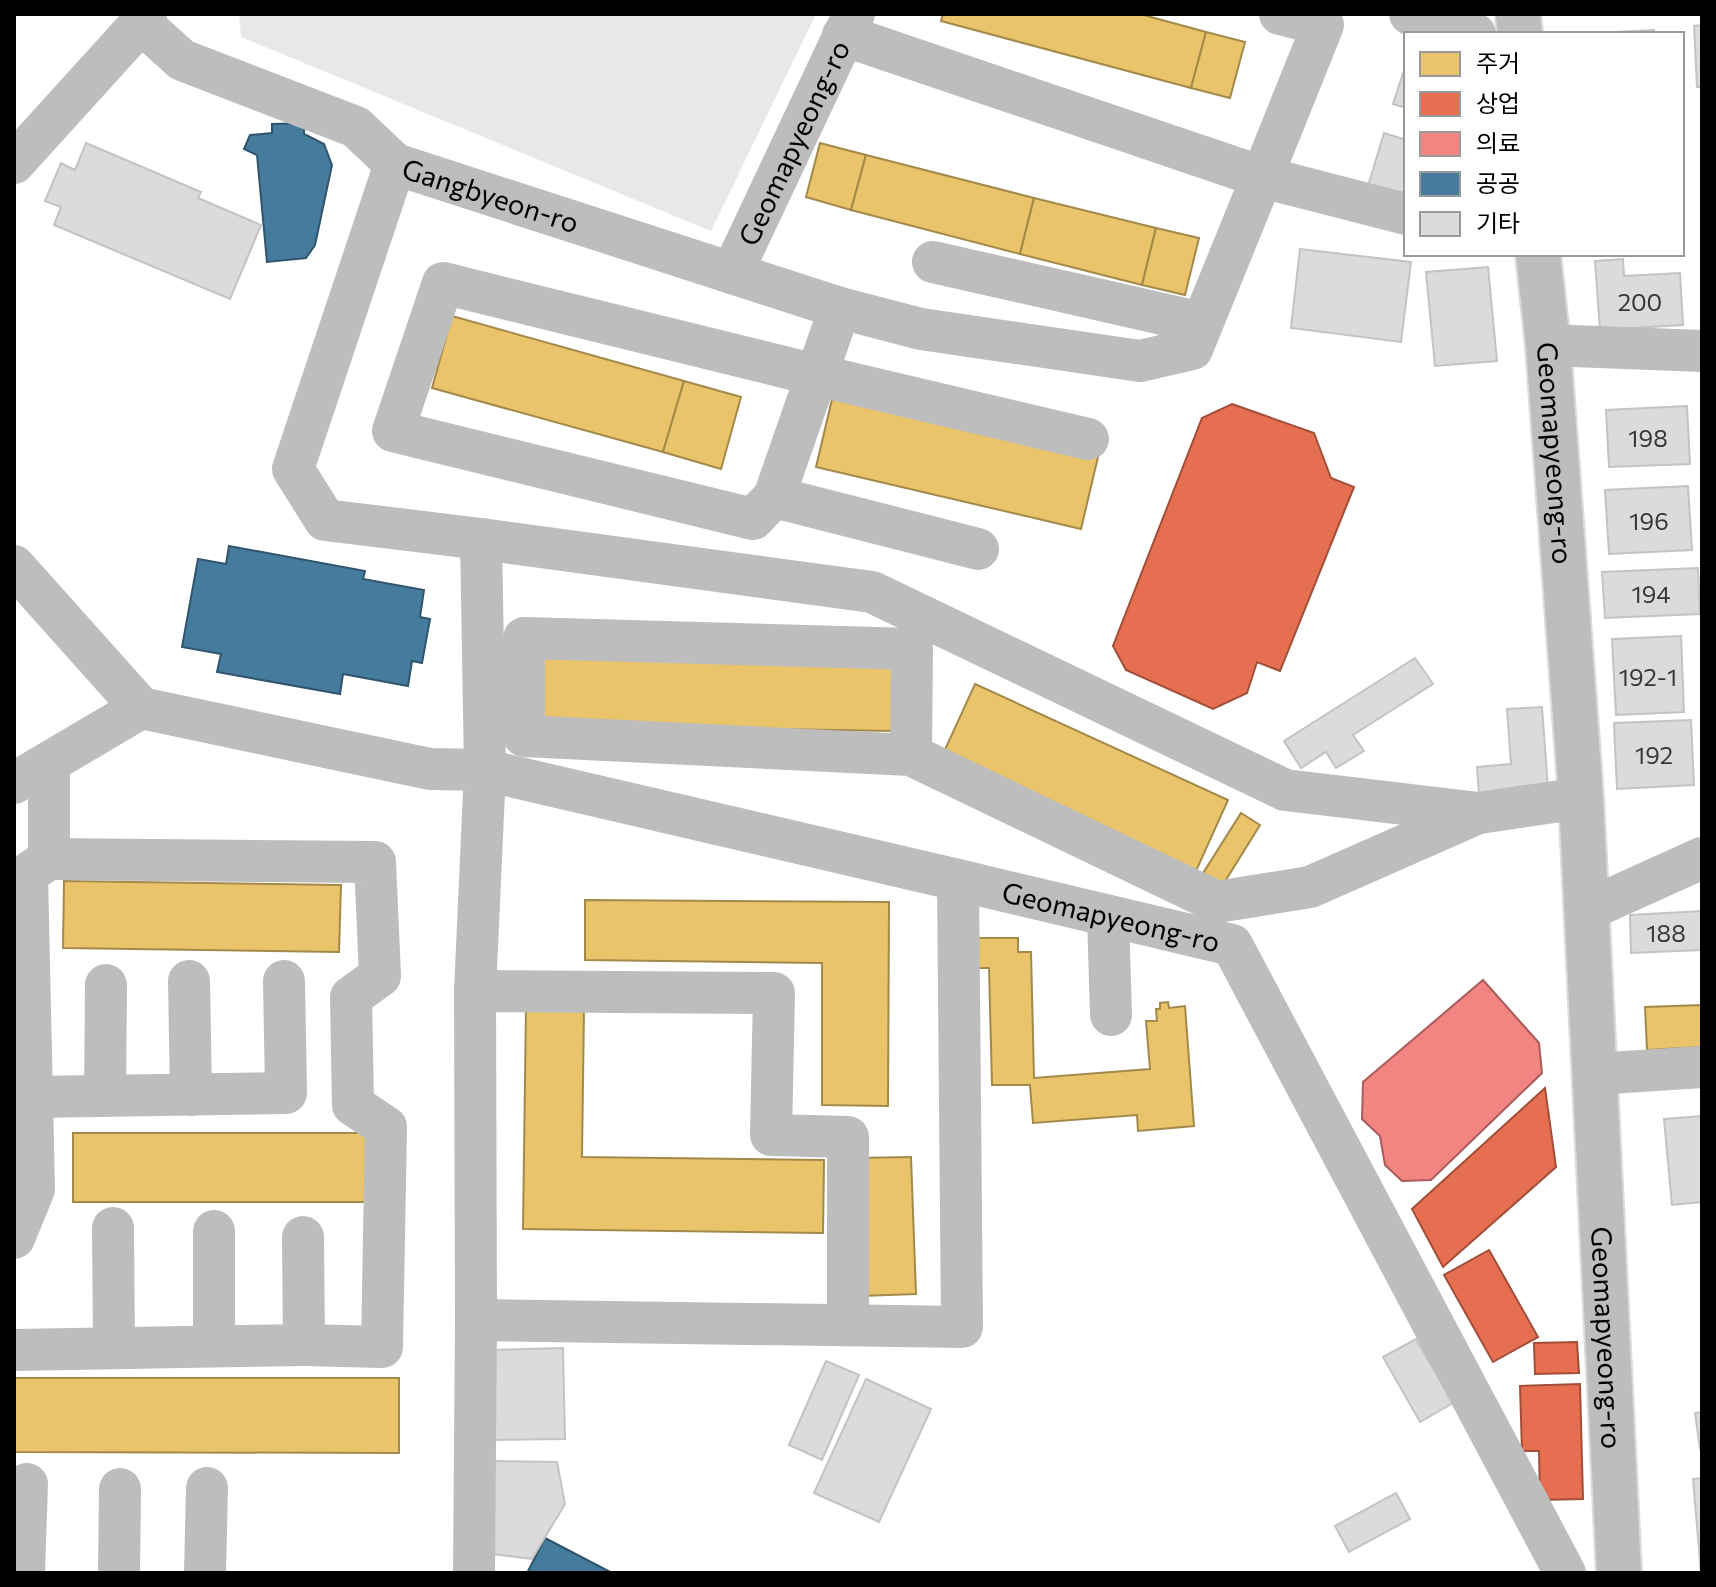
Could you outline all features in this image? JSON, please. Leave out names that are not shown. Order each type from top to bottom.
[{"type":"main road","name":"Geomapyeong-ro","points":[[1538,256],[1548,345],[1581,798],[1619,1573]]},
{"type":"street","points":[[933,262],[1202,323],[1323,25],[1280,14]]},
{"type":"street","points":[[1410,14],[1468,32]]},
{"type":"street","name":"Gangbyeon-ro","points":[[14,163],[143,18],[182,60],[356,127],[395,164],[840,308],[921,329],[1140,361],[1192,349],[1202,323]]},
{"type":"street","points":[[848,24],[1262,177],[1404,213]]},
{"type":"street","name":"Geomapyeong-ro","points":[[732,273],[848,24]]},
{"type":"street","points":[[395,164],[293,469],[325,520],[872,592],[1285,790],[1479,813],[1581,798]]},
{"type":"street","points":[[840,308],[816,375],[774,497],[753,519],[393,431],[443,283],[816,375],[1088,439]]},
{"type":"street","points":[[1548,345],[1702,351]]},
{"type":"street","points":[[774,497],[978,549]]},
{"type":"street","points":[[474,1573],[475,991],[485,770],[481,539]]},
{"type":"street","points":[[14,566],[141,708],[14,783]]},
{"type":"street","points":[[911,755],[912,649],[524,638],[524,736],[911,755],[1217,902],[1310,887],[1479,813]]},
{"type":"street","name":"Geomapyeong-ro","points":[[141,708],[430,769],[485,770],[1232,945],[1565,1573]]},
{"type":"street","points":[[49,763],[49,859]]},
{"type":"street","points":[[1587,910],[1702,858]]},
{"type":"street","points":[[14,1238],[34,1189],[23,1094],[27,874],[49,859],[375,862],[380,976],[351,997],[353,1105],[386,1127],[382,1347],[304,1345],[14,1350]]},
{"type":"street","points":[[476,1320],[962,1327],[958,880]]},
{"type":"street","points":[[1108,916],[1111,1015]]},
{"type":"street","points":[[189,981],[191,1095]]},
{"type":"street","points":[[23,1094],[286,1093],[284,981]]},
{"type":"street","points":[[105,1096],[106,985]]},
{"type":"street","points":[[475,991],[774,993],[771,1135],[848,1137],[848,1325]]},
{"type":"street","points":[[1594,1074],[1702,1067]]},
{"type":"street","points":[[113,1228],[114,1348]]},
{"type":"street","points":[[214,1231],[214,1346]]},
{"type":"street","points":[[303,1237],[304,1345]]},
{"type":"street","points":[[24,1573],[27,1484]]},
{"type":"street","points":[[205,1573],[207,1488]]},
{"type":"street","points":[[119,1573],[120,1489]]},
{"type":"shaded area","points":[[239,14],[816,14],[711,231],[241,37]]},
{"type":"building: 주거","points":[[943,14],[1140,14],[1206,32],[1191,88],[941,21]]},
{"type":"building: 주거","points":[[1206,32],[1245,42],[1230,98],[1191,88]]},
{"type":"building: 주거","points":[[820,143],[866,155],[851,210],[806,197]]},
{"type":"building: 주거","points":[[866,155],[1034,198],[1020,254],[851,210]]},
{"type":"building: 주거","points":[[1034,198],[1156,228],[1142,285],[1020,254]]},
{"type":"building: 주거","points":[[1156,228],[1199,238],[1185,295],[1142,285]]},
{"type":"building: 주거","points":[[452,316],[684,381],[663,452],[432,388]]},
{"type":"building: 주거","points":[[684,381],[741,397],[721,469],[663,452]]},
{"type":"building: 주거","points":[[833,395],[1098,457],[1081,529],[816,467]]},
{"type":"building: 주거","points":[[535,652],[894,659],[893,731],[534,725]]},
{"type":"building: 주거","points":[[975,684],[1228,800],[1196,871],[943,754]]},
{"type":"building: 주거","points":[[1241,813],[1260,825],[1219,891],[1200,878]]},
{"type":"building: 주거","points":[[64,881],[341,885],[339,952],[63,948]]},
{"type":"building: 주거","points":[[585,900],[889,902],[888,1106],[822,1105],[822,963],[585,960]]},
{"type":"building: 주거","points":[[976,938],[1018,938],[1018,952],[1031,952],[1034,1078],[1150,1069],[1146,1021],[1157,1021],[1156,1009],[1160,1009],[1160,1003],[1168,1002],[1169,1008],[1185,1006],[1194,1126],[1138,1131],[1137,1115],[1033,1123],[1030,1085],[992,1085],[989,968],[976,968]]},
{"type":"building: 주거","points":[[1702,1005],[1702,1047],[1647,1050],[1645,1007]]},
{"type":"building: 주거","points":[[526,1006],[584,1007],[582,1157],[824,1160],[823,1233],[523,1229]]},
{"type":"building: 주거","points":[[73,1133],[371,1133],[371,1202],[73,1202]]},
{"type":"building: 주거","points":[[911,1157],[916,1294],[861,1296],[856,1158]]},
{"type":"building: 주거","points":[[14,1378],[399,1378],[399,1453],[14,1452]]},
{"type":"building: 상업","points":[[1232,404],[1314,433],[1331,478],[1354,487],[1280,671],[1257,662],[1247,693],[1213,709],[1126,670],[1113,646],[1202,418]]},
{"type":"building: 상업","points":[[1545,1088],[1556,1167],[1443,1267],[1412,1209]]},
{"type":"building: 상업","points":[[1489,1250],[1538,1337],[1493,1362],[1444,1275]]},
{"type":"building: 상업","points":[[1577,1342],[1579,1373],[1535,1374],[1534,1343]]},
{"type":"building: 상업","points":[[1580,1384],[1583,1499],[1540,1500],[1539,1451],[1522,1451],[1520,1386]]},
{"type":"building: 의료","points":[[1483,980],[1539,1043],[1542,1073],[1431,1180],[1402,1181],[1385,1165],[1380,1136],[1362,1119],[1363,1082]]},
{"type":"building: 공공","points":[[304,123],[304,134],[324,144],[332,165],[315,245],[306,258],[267,262],[257,155],[244,149],[250,135],[272,133],[272,124]]},
{"type":"building: 공공","points":[[229,546],[365,571],[363,579],[424,590],[420,617],[430,619],[422,663],[412,661],[408,686],[343,674],[340,694],[217,672],[221,654],[182,647],[198,559],[226,564]]},
{"type":"building: 공공","points":[[545,1538],[612,1573],[527,1573]]},
{"type":"building: 기타","points":[[1702,25],[1702,87],[1697,87],[1694,26]]},
{"type":"building: 기타","points":[[1654,30],[1654,32],[1614,32]]},
{"type":"building: 기타","points":[[1404,70],[1404,107],[1393,104]]},
{"type":"building: 기타","points":[[1384,133],[1404,139],[1404,208],[1365,196]]},
{"type":"building: 기타","points":[[86,143],[201,192],[198,198],[261,225],[230,299],[54,225],[61,207],[45,201],[61,163],[75,170]]},
{"type":"building: 기타","points":[[1300,249],[1411,262],[1401,342],[1291,328]]},
{"type":"building: 기타","points":[[1623,259],[1624,276],[1680,273],[1683,325],[1600,330],[1595,261]]},
{"type":"building: 기타","points":[[1488,267],[1497,361],[1435,366],[1426,272]]},
{"type":"building: 기타","points":[[1687,406],[1690,464],[1609,467],[1606,410]]},
{"type":"building: 기타","points":[[1688,486],[1692,550],[1609,554],[1605,490]]},
{"type":"building: 기타","points":[[1698,568],[1700,614],[1605,618],[1602,572]]},
{"type":"building: 기타","points":[[1681,636],[1684,712],[1616,715],[1612,639]]},
{"type":"building: 기타","points":[[1415,658],[1433,684],[1353,735],[1364,751],[1336,768],[1326,752],[1301,768],[1284,741]]},
{"type":"building: 기타","points":[[1542,707],[1548,789],[1479,795],[1477,767],[1511,764],[1507,709]]},
{"type":"building: 기타","points":[[1691,720],[1694,785],[1617,789],[1614,723]]},
{"type":"building: 기타","points":[[1702,911],[1702,950],[1631,953],[1630,915]]},
{"type":"building: 기타","points":[[1702,1116],[1702,1202],[1672,1205],[1664,1119]]},
{"type":"building: 기타","points":[[1416,1339],[1453,1403],[1420,1422],[1383,1357]]},
{"type":"building: 기타","points":[[563,1348],[565,1439],[491,1440],[490,1350]]},
{"type":"building: 기타","points":[[826,1361],[859,1375],[822,1460],[789,1445]]},
{"type":"building: 기타","points":[[866,1379],[931,1409],[879,1522],[814,1493]]},
{"type":"building: 기타","points":[[1702,1412],[1702,1449],[1700,1449],[1695,1413]]},
{"type":"building: 기타","points":[[494,1461],[557,1462],[565,1504],[532,1559],[493,1554]]},
{"type":"building: 기타","points":[[1702,1478],[1702,1573],[1701,1573],[1693,1479]]},
{"type":"building: 기타","points":[[1396,1493],[1410,1519],[1349,1552],[1335,1526]]}]
